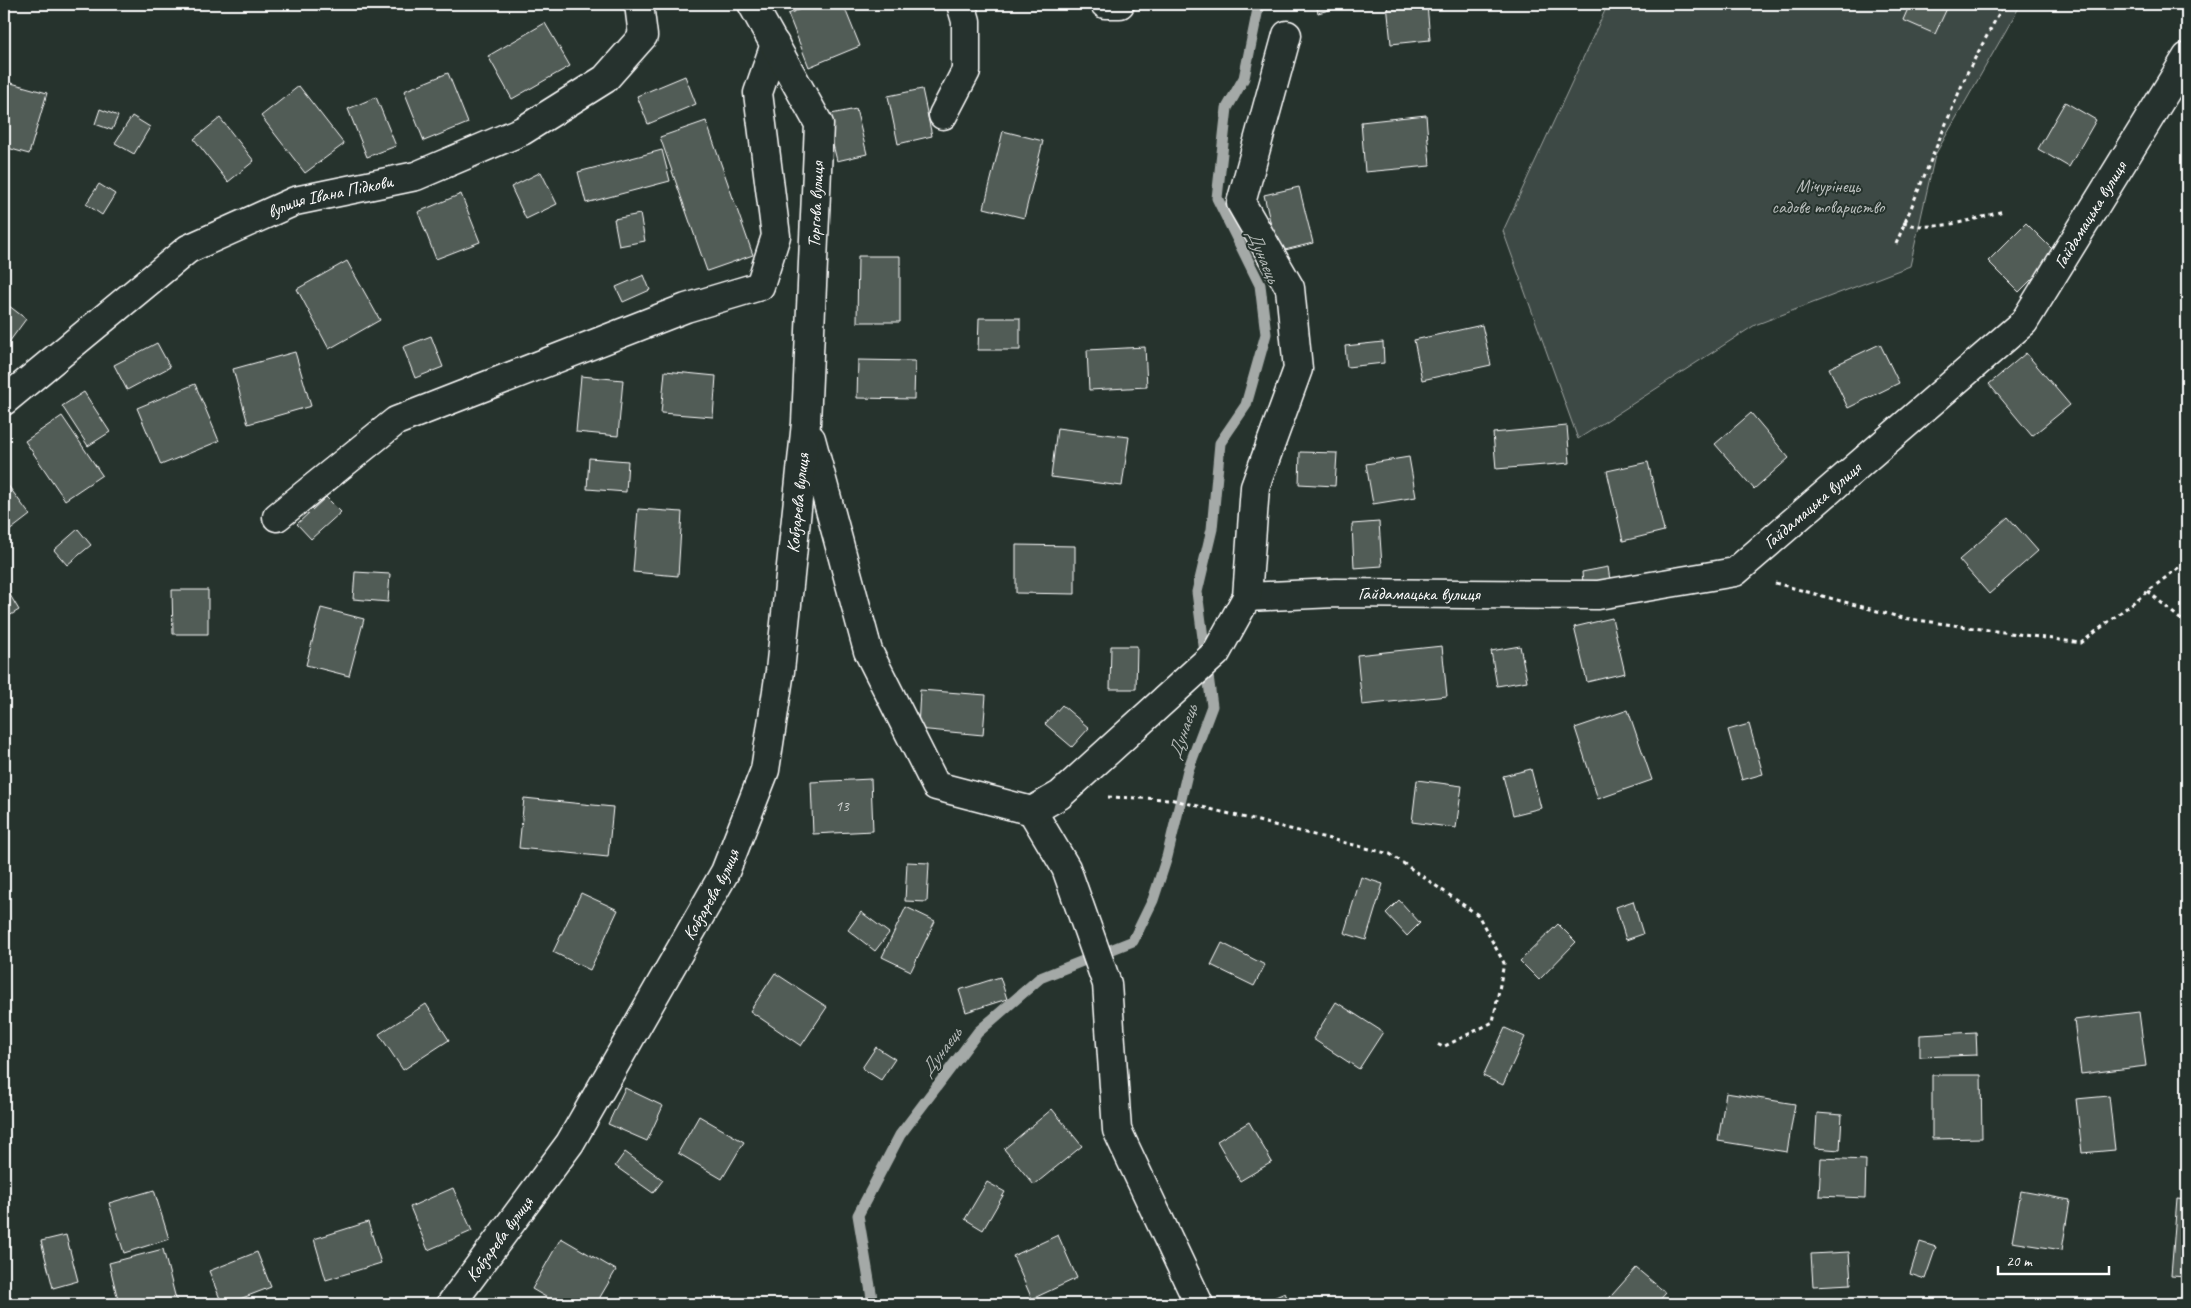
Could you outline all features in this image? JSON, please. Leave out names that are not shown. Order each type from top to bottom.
[{"type":"street","name":"вулиця Івана Підкови","points":[[4,400],[188,249],[295,202],[416,176],[522,131],[605,79],[643,36],[639,4]]},
{"type":"street","name":"Торгова вулиця","points":[[752,4],[819,124],[806,423]]},
{"type":"street","points":[[943,115],[966,71],[966,21],[961,4]]},
{"type":"street","points":[[1104,4],[1120,4]]},
{"type":"street","points":[[806,423],[868,652],[936,786],[1032,811],[1060,795],[1216,652],[1247,597],[1255,487],[1298,369],[1290,288],[1241,203],[1287,34]]},
{"type":"street","points":[[277,517],[396,421],[686,308],[760,286],[776,236],[758,93],[775,44]]},
{"type":"street","name":"Гайдамацька вулиця","points":[[1247,597],[1335,593],[1598,595],[1735,572],[2024,322],[2187,56]]},
{"type":"street","name":"Кобзарева вулиця","points":[[451,1304],[570,1143],[725,872],[765,770],[780,671],[806,423]]},
{"type":"street","points":[[1032,811],[1066,868],[1107,984],[1117,1130],[1199,1304]]},
{"type":"path","points":[[1896,244],[1903,223],[1967,73],[2004,4]]},
{"type":"path","points":[[1903,223],[1916,227],[1974,220],[2003,211]]},
{"type":"path","points":[[1735,572],[1903,618],[2081,643],[2187,561]]},
{"type":"path","points":[[2148,591],[2187,625]]},
{"type":"path","points":[[1060,795],[1170,799],[1390,854],[1478,915],[1504,963],[1493,1022],[1443,1047],[1435,1043]]},
{"type":"green space","name":"Мічурінець садове товариство","points":[[1608,4],[2021,4],[1935,155],[1910,266],[1755,325],[1578,439],[1503,231]]},
{"type":"building","points":[[813,4],[843,4],[860,46],[809,67],[788,14]]},
{"type":"building","points":[[917,4],[947,4],[917,7]]},
{"type":"building","points":[[1316,4],[1351,4],[1318,13]]},
{"type":"building","points":[[1387,4],[1427,4],[1430,40],[1391,44]]},
{"type":"building","points":[[1910,4],[1949,4],[1935,34],[1903,20]]},
{"type":"building","points":[[545,23],[570,66],[512,99],[488,56]]},
{"type":"building","points":[[448,73],[468,123],[424,141],[404,91]]},
{"type":"building","points":[[685,76],[696,104],[648,124],[637,96]]},
{"type":"building","points":[[4,81],[47,93],[29,154],[4,147]]},
{"type":"building","points":[[299,86],[344,144],[305,173],[261,116]]},
{"type":"building","points":[[922,89],[932,136],[898,144],[888,96]]},
{"type":"building","points":[[376,97],[396,146],[367,157],[348,109]]},
{"type":"building","points":[[2065,102],[2096,120],[2069,167],[2038,149]]},
{"type":"building","points":[[100,109],[118,116],[112,130],[95,124]]},
{"type":"building","points":[[856,109],[867,154],[837,161],[826,115]]},
{"type":"building","points":[[1426,115],[1430,166],[1365,172],[1361,122]]},
{"type":"building","points":[[132,116],[150,127],[134,154],[115,143]]},
{"type":"building","points":[[220,118],[254,161],[228,182],[194,139]]},
{"type":"building","points":[[706,121],[753,255],[707,271],[660,137]]},
{"type":"building","points":[[1003,131],[1043,141],[1024,218],[984,208]]},
{"type":"building","points":[[662,150],[670,181],[586,203],[578,172]]},
{"type":"building","points":[[541,172],[557,204],[526,219],[511,187]]},
{"type":"building","points":[[99,184],[115,194],[102,215],[86,204]]},
{"type":"building","points":[[1299,187],[1313,243],[1277,252],[1264,195]]},
{"type":"building","points":[[461,194],[480,242],[436,259],[418,212]]},
{"type":"building","points":[[640,214],[645,241],[619,246],[614,219]]},
{"type":"building","points":[[2026,223],[2057,254],[2019,292],[1988,261]]},
{"type":"building","points":[[858,256],[900,256],[900,322],[857,322]]},
{"type":"building","points":[[347,261],[380,320],[329,349],[297,289]]},
{"type":"building","points":[[644,275],[650,290],[623,302],[616,287]]},
{"type":"building","points":[[4,302],[26,319],[4,349]]},
{"type":"building","points":[[979,318],[1020,318],[1020,350],[978,350]]},
{"type":"building","points":[[1482,325],[1491,365],[1422,380],[1414,340]]},
{"type":"building","points":[[431,336],[443,367],[415,378],[403,347]]},
{"type":"building","points":[[1383,342],[1384,363],[1347,367],[1345,346]]},
{"type":"building","points":[[157,343],[170,367],[127,390],[114,365]]},
{"type":"building","points":[[1880,344],[1899,383],[1848,408],[1829,368]]},
{"type":"building","points":[[1145,347],[1147,387],[1089,390],[1087,350]]},
{"type":"building","points":[[295,352],[311,406],[248,424],[233,369]]},
{"type":"building","points":[[2026,353],[2070,405],[2032,436],[1989,384]]},
{"type":"building","points":[[858,360],[915,361],[914,399],[857,398]]},
{"type":"building","points":[[665,371],[716,376],[713,417],[661,413]]},
{"type":"building","points":[[581,376],[623,380],[618,436],[576,432]]},
{"type":"building","points":[[195,384],[219,441],[161,465],[137,408]]},
{"type":"building","points":[[84,392],[110,432],[88,446],[62,406]]},
{"type":"building","points":[[1751,413],[1789,458],[1754,489],[1715,444]]},
{"type":"building","points":[[62,416],[102,475],[65,500],[25,441]]},
{"type":"building","points":[[1567,426],[1570,463],[1496,469],[1493,433]]},
{"type":"building","points":[[1057,428],[1129,437],[1122,486],[1051,477]]},
{"type":"building","points":[[1300,452],[1337,453],[1335,486],[1299,484]]},
{"type":"building","points":[[1409,457],[1416,497],[1373,504],[1366,464]]},
{"type":"building","points":[[589,458],[628,461],[626,492],[587,489]]},
{"type":"building","points":[[1648,462],[1664,531],[1623,541],[1607,471]]},
{"type":"building","points":[[4,480],[30,515],[4,535]]},
{"type":"building","points":[[326,497],[341,512],[311,539],[297,524]]},
{"type":"building","points":[[638,509],[682,512],[678,576],[633,572]]},
{"type":"building","points":[[2008,517],[2038,551],[1989,594],[1959,560]]},
{"type":"building","points":[[1379,522],[1382,566],[1354,568],[1352,524]]},
{"type":"building","points":[[78,529],[91,545],[67,565],[54,550]]},
{"type":"building","points":[[1016,545],[1075,546],[1075,594],[1016,593]]},
{"type":"building","points":[[1608,567],[1610,580],[1583,584],[1582,572]]},
{"type":"building","points":[[355,572],[390,574],[388,602],[353,599]]},
{"type":"building","points":[[4,585],[19,610],[4,619]]},
{"type":"building","points":[[172,590],[208,590],[208,634],[173,634]]},
{"type":"building","points":[[321,608],[364,619],[349,676],[306,665]]},
{"type":"building","points":[[1612,618],[1625,673],[1587,682],[1574,627]]},
{"type":"building","points":[[1111,646],[1137,646],[1136,689],[1110,689]]},
{"type":"building","points":[[1442,646],[1447,696],[1362,705],[1357,655]]},
{"type":"building","points":[[1520,646],[1527,681],[1497,686],[1491,651]]},
{"type":"building","points":[[920,690],[986,695],[983,735],[918,729]]},
{"type":"building","points":[[1062,705],[1089,728],[1072,747],[1045,724]]},
{"type":"building","points":[[1628,710],[1652,780],[1598,799],[1575,728]]},
{"type":"building","points":[[1749,724],[1763,774],[1742,780],[1728,730]]},
{"type":"building","points":[[1531,769],[1541,808],[1513,815],[1503,776]]},
{"type":"building","points":[[871,779],[873,831],[813,834],[811,782]]},
{"type":"building","points":[[1417,780],[1462,786],[1456,828],[1412,822]]},
{"type":"building","points":[[524,798],[613,807],[608,857],[519,848]]},
{"type":"building","points":[[907,862],[929,863],[927,902],[905,901]]},
{"type":"building","points":[[1361,877],[1383,884],[1366,940],[1344,933]]},
{"type":"building","points":[[581,893],[618,910],[590,970],[553,952]]},
{"type":"building","points":[[1399,900],[1420,923],[1407,936],[1386,913]]},
{"type":"building","points":[[1633,901],[1643,934],[1626,940],[1616,907]]},
{"type":"building","points":[[906,907],[935,921],[911,971],[882,957]]},
{"type":"building","points":[[861,912],[889,933],[875,951],[848,930]]},
{"type":"building","points":[[1558,924],[1576,942],[1539,980],[1520,961]]},
{"type":"building","points":[[1222,943],[1265,965],[1254,986],[1211,965]]},
{"type":"building","points":[[775,973],[827,1007],[801,1046],[750,1011]]},
{"type":"building","points":[[1000,977],[1007,999],[966,1012],[959,990]]},
{"type":"building","points":[[1336,1002],[1383,1032],[1359,1069],[1313,1039]]},
{"type":"building","points":[[426,1004],[449,1040],[403,1070],[379,1034]]},
{"type":"building","points":[[2139,1012],[2146,1066],[2081,1074],[2074,1020]]},
{"type":"building","points":[[1505,1028],[1525,1037],[1503,1085],[1483,1076]]},
{"type":"building","points":[[1976,1032],[1977,1055],[1920,1057],[1920,1035]]},
{"type":"building","points":[[876,1047],[895,1059],[881,1080],[862,1068]]},
{"type":"building","points":[[1932,1075],[1981,1075],[1982,1138],[1932,1139]]},
{"type":"building","points":[[625,1088],[663,1106],[647,1141],[608,1124]]},
{"type":"building","points":[[1726,1093],[1795,1104],[1787,1152],[1718,1141]]},
{"type":"building","points":[[2109,1096],[2115,1150],[2082,1153],[2076,1099]]},
{"type":"building","points":[[1052,1109],[1082,1146],[1034,1185],[1004,1149]]},
{"type":"building","points":[[1817,1113],[1842,1115],[1840,1150],[1815,1148]]},
{"type":"building","points":[[699,1116],[744,1142],[722,1179],[678,1153]]},
{"type":"building","points":[[1249,1122],[1272,1162],[1240,1181],[1217,1141]]},
{"type":"building","points":[[625,1152],[663,1180],[653,1193],[615,1166]]},
{"type":"building","points":[[1821,1158],[1866,1160],[1865,1198],[1819,1196]]},
{"type":"building","points":[[987,1182],[1005,1192],[983,1230],[965,1219]]},
{"type":"building","points":[[453,1188],[472,1231],[428,1250],[410,1207]]},
{"type":"building","points":[[154,1190],[169,1239],[124,1253],[109,1203]]},
{"type":"building","points":[[2021,1191],[2070,1200],[2062,1250],[2012,1242]]},
{"type":"building","points":[[2177,1199],[2187,1200],[2187,1277],[2171,1276]]},
{"type":"building","points":[[368,1222],[381,1263],[326,1280],[314,1239]]},
{"type":"building","points":[[66,1235],[78,1281],[53,1288],[41,1241]]},
{"type":"building","points":[[1058,1235],[1077,1278],[1032,1299],[1013,1256]]},
{"type":"building","points":[[561,1238],[616,1270],[596,1304],[558,1304],[532,1289]]},
{"type":"building","points":[[1920,1242],[1936,1247],[1925,1279],[1910,1274]]},
{"type":"building","points":[[163,1249],[177,1303],[119,1304],[109,1263]]},
{"type":"building","points":[[257,1252],[271,1287],[227,1304],[222,1304],[209,1271]]},
{"type":"building","points":[[1849,1252],[1851,1284],[1813,1286],[1811,1254]]},
{"type":"building","points":[[1636,1268],[1666,1293],[1656,1304],[1604,1304]]},
{"type":"building","points":[[1285,1293],[1290,1304],[1259,1304]]},
{"type":"waterway","name":"Дунаець","points":[[873,1304],[858,1215],[900,1135],[978,1032],[1040,978],[1133,941],[1153,900],[1167,857],[1188,770],[1212,706],[1197,592],[1212,529],[1220,443],[1246,405],[1266,334],[1260,285],[1217,198],[1227,108],[1244,78],[1259,4]]}]
